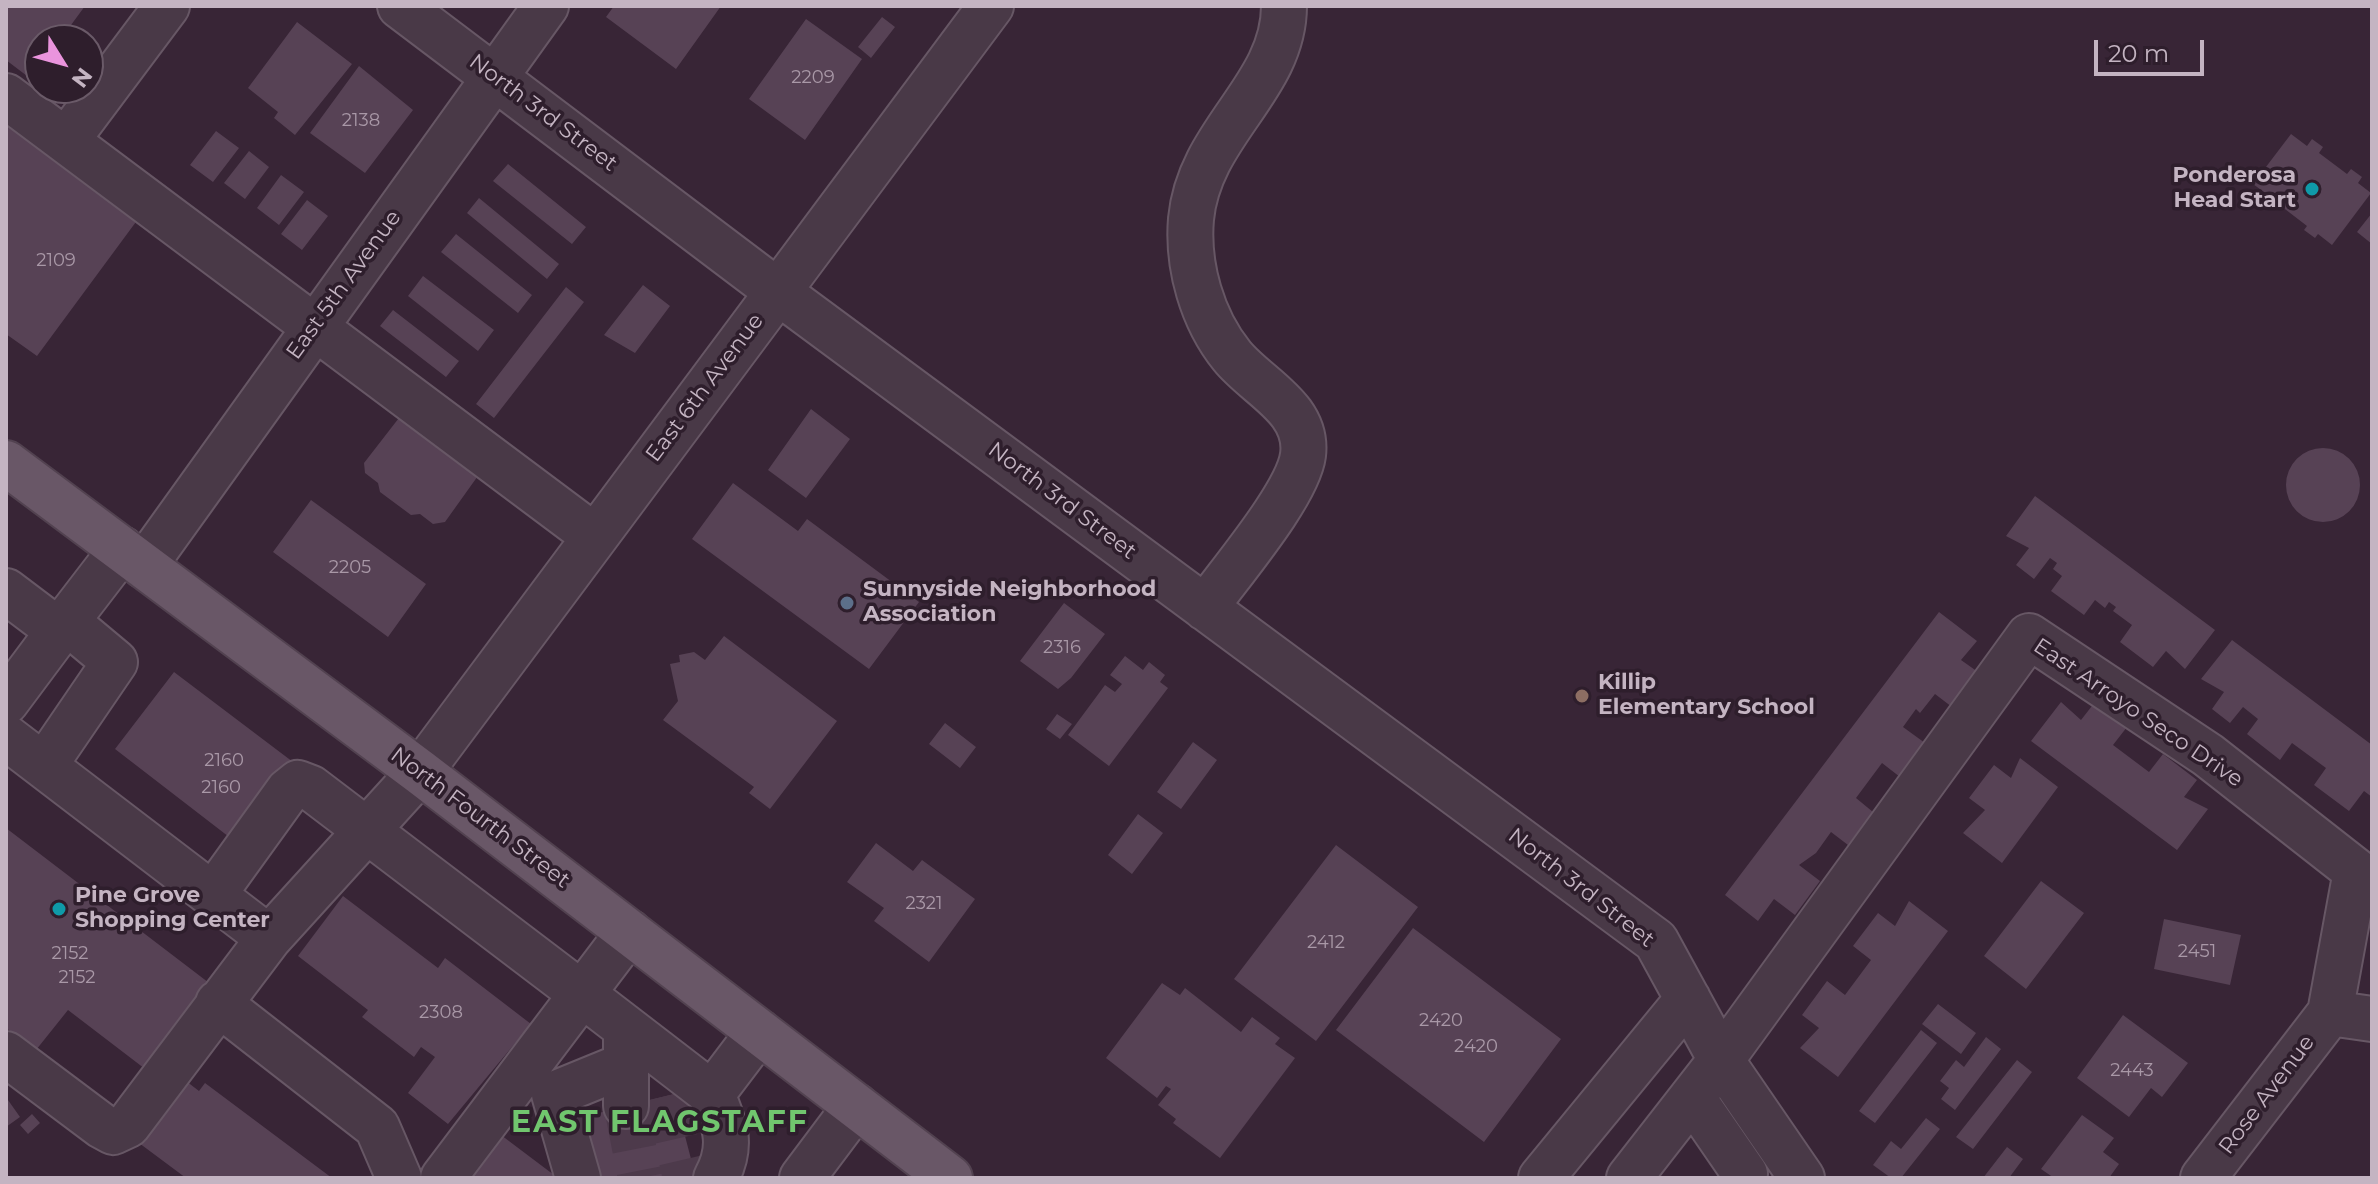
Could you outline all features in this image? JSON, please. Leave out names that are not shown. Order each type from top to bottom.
[{"type":"main road","name":"North Fourth Street","points":[[6,463],[420,772],[950,1178]]},
{"type":"street","points":[[66,141],[167,6]]},
{"type":"street","name":"North 3rd Street","points":[[400,6],[777,291],[1656,941],[1721,1060],[1802,1178]]},
{"type":"street","name":"East 5th Avenue","points":[[6,702],[63,626],[133,557],[315,326],[546,6]]},
{"type":"street","name":"East 6th Avenue","points":[[6,1054],[113,1132],[128,1125],[269,938],[420,772],[991,6]]},
{"type":"street","points":[[1205,608],[1294,484],[1303,454],[1300,429],[1290,409],[1251,378],[1230,354],[1207,314],[1191,254],[1195,189],[1204,164],[1266,73],[1277,46],[1284,6]]},
{"type":"street","points":[[6,96],[594,536]]},
{"type":"street","points":[[6,591],[115,662],[44,766]]},
{"type":"street","name":"East Arroyo Seco Drive","points":[[1721,1060],[2029,636],[2208,755],[2356,871],[2351,1016]]},
{"type":"street","points":[[6,737],[269,938]]},
{"type":"street","points":[[213,895],[288,791],[298,783],[311,788],[582,994],[641,1070],[712,1094],[725,1124],[726,1160],[716,1178]]},
{"type":"street","points":[[443,1178],[629,932]]},
{"type":"street","points":[[1541,1178],[1688,999]]},
{"type":"street","points":[[218,1003],[377,1127],[399,1178]]},
{"type":"street","name":"Rose Avenue","points":[[2203,1178],[2351,1016]]},
{"type":"street","points":[[712,1094],[759,1032]]},
{"type":"street","points":[[1629,1178],[1721,1060]]},
{"type":"street","points":[[578,1178],[554,1094],[641,1070]]},
{"type":"street","points":[[1692,1097],[1745,1174],[1742,1178]]},
{"type":"street","points":[[802,1178],[856,1106]]},
{"type":"building","points":[[6,6],[85,6],[72,24],[24,24],[24,74],[6,60]]},
{"type":"building","points":[[614,6],[721,6],[676,69],[606,17]]},
{"type":"building","points":[[882,17],[895,27],[871,58],[858,47]]},
{"type":"building","points":[[806,19],[862,59],[805,140],[749,99]]},
{"type":"building","points":[[297,22],[352,64],[295,135],[274,118],[278,112],[248,88]]},
{"type":"building","points":[[359,66],[413,110],[365,173],[310,133]]},
{"type":"building","points":[[6,110],[144,211],[37,356],[6,334]]},
{"type":"building","points":[[216,131],[239,148],[213,182],[190,165]]},
{"type":"building","name":"Ponderosa Head Start","points":[[2291,134],[2307,146],[2312,139],[2323,147],[2319,153],[2347,174],[2351,169],[2362,177],[2358,183],[2371,193],[2332,245],[2318,234],[2315,238],[2304,230],[2307,226],[2281,206],[2278,210],[2268,203],[2272,198],[2253,184]]},
{"type":"building","points":[[249,151],[269,167],[245,199],[224,183]]},
{"type":"building","points":[[508,164],[586,227],[572,244],[493,181]]},
{"type":"building","points":[[281,175],[304,192],[279,225],[257,208]]},
{"type":"building","points":[[479,198],[559,264],[547,279],[467,213]]},
{"type":"building","points":[[307,200],[328,216],[302,250],[281,234]]},
{"type":"building","name":"Ponderosa Head Start","points":[[2372,213],[2372,244],[2357,232]]},
{"type":"building","points":[[456,234],[532,295],[518,313],[441,252]]},
{"type":"building","points":[[423,276],[494,330],[478,351],[408,296]]},
{"type":"building","points":[[643,285],[670,306],[635,353],[604,335]]},
{"type":"building","points":[[566,287],[584,302],[494,418],[476,404]]},
{"type":"building","points":[[393,310],[459,361],[446,377],[380,326]]},
{"type":"building","points":[[811,409],[850,439],[806,498],[768,470]]},
{"type":"building","points":[[402,414],[480,473],[445,522],[433,524],[420,514],[411,515],[380,492],[378,483],[365,473],[364,463]]},
{"type":"building","points":[[2323,448],[2337,451],[2349,459],[2357,471],[2360,485],[2357,499],[2349,511],[2337,519],[2323,522],[2309,519],[2297,511],[2289,499],[2286,485],[2289,471],[2297,459],[2309,451]]},
{"type":"building","points":[[733,483],[798,531],[807,519],[919,602],[869,669],[692,539]]},
{"type":"building","points":[[2035,496],[2215,630],[2185,669],[2166,651],[2153,667],[2120,642],[2132,625],[2113,611],[2116,607],[2109,602],[2105,608],[2095,600],[2084,615],[2051,591],[2062,576],[2053,569],[2057,563],[2050,558],[2034,579],[2016,565],[2029,548],[2006,536]]},
{"type":"building","points":[[311,500],[426,584],[388,637],[273,552]]},
{"type":"building","points":[[1064,603],[1105,634],[1071,678],[1058,689],[1020,661]]},
{"type":"building","points":[[1939,612],[1977,641],[1961,660],[1978,672],[1952,707],[1935,694],[1920,713],[1916,709],[1903,727],[1925,743],[1900,777],[1882,763],[1856,798],[1873,812],[1848,845],[1831,832],[1816,853],[1799,865],[1820,881],[1795,915],[1774,899],[1758,921],[1725,895]]},
{"type":"building","points":[[724,636],[837,721],[770,809],[749,793],[754,787],[663,720],[678,701],[670,664],[680,662],[679,655],[694,652],[705,660]]},
{"type":"building","points":[[2232,640],[2372,745],[2372,797],[2364,791],[2349,811],[2314,785],[2326,768],[2292,743],[2280,760],[2247,734],[2258,719],[2243,707],[2230,723],[2212,709],[2224,692],[2201,679]]},
{"type":"building","points":[[1125,656],[1143,670],[1149,662],[1165,675],[1160,682],[1168,688],[1109,766],[1068,735],[1105,685],[1115,692],[1122,684],[1110,675]]},
{"type":"building","points":[[174,672],[293,762],[233,840],[115,749]]},
{"type":"building","points":[[2061,702],[2081,720],[2095,702],[2127,727],[2113,745],[2149,772],[2163,754],[2197,780],[2184,797],[2208,809],[2177,850],[2031,741]]},
{"type":"building","points":[[1057,714],[1072,724],[1060,739],[1046,729]]},
{"type":"building","points":[[945,723],[976,747],[960,768],[929,744]]},
{"type":"building","points":[[1193,742],[1217,760],[1181,809],[1157,792]]},
{"type":"building","points":[[2020,758],[2058,787],[2002,863],[1963,833],[1985,810],[1969,798],[1994,765],[2011,778]]},
{"type":"building","points":[[1138,814],[1163,833],[1132,874],[1108,855]]},
{"type":"building","name":"Pine Grove Shopping Center","points":[[6,828],[217,989],[153,1075],[68,1010],[36,1050],[6,1028]]},
{"type":"building","points":[[876,843],[913,871],[922,860],[975,899],[929,962],[874,921],[884,908],[847,882]]},
{"type":"building","points":[[1336,845],[1418,907],[1316,1041],[1234,979]]},
{"type":"building","points":[[2041,881],[2084,913],[2026,989],[1984,956]]},
{"type":"building","points":[[343,896],[438,968],[445,958],[531,1024],[448,1124],[408,1093],[435,1057],[421,1047],[414,1057],[362,1017],[368,1010],[298,956]]},
{"type":"building","points":[[1909,901],[1948,931],[1838,1077],[1800,1048],[1819,1028],[1802,1015],[1827,981],[1845,995],[1871,960],[1853,946],[1878,913],[1895,926]]},
{"type":"building","points":[[2164,919],[2241,935],[2230,985],[2154,969]]},
{"type":"building","points":[[1413,928],[1561,1039],[1484,1142],[1336,1030]]},
{"type":"building","points":[[1162,983],[1180,995],[1185,988],[1241,1032],[1252,1017],[1280,1038],[1275,1044],[1295,1058],[1220,1158],[1173,1123],[1176,1119],[1158,1105],[1171,1089],[1166,1086],[1157,1098],[1106,1058]]},
{"type":"building","points":[[1938,1004],[1976,1033],[1961,1054],[1922,1024]]},
{"type":"building","points":[[2123,1015],[2188,1063],[2162,1097],[2151,1088],[2129,1117],[2077,1078]]},
{"type":"building","points":[[1921,1030],[1937,1043],[1875,1123],[1859,1111]]},
{"type":"building","points":[[1986,1037],[2001,1049],[1955,1110],[1941,1099],[1949,1088],[1940,1081],[1956,1060],[1964,1067]]},
{"type":"building","points":[[2017,1060],[2032,1072],[1973,1149],[1956,1137]]},
{"type":"building","points":[[186,1081],[199,1091],[205,1083],[332,1178],[186,1178],[139,1143]]},
{"type":"building","points":[[674,1094],[696,1178],[590,1178],[575,1119]]},
{"type":"building","points":[[8,1100],[20,1117],[6,1127],[6,1102]]},
{"type":"building","points":[[32,1114],[40,1123],[28,1134],[20,1125]]},
{"type":"building","points":[[2082,1115],[2114,1138],[2103,1152],[2119,1164],[2109,1178],[2054,1178],[2041,1169]]},
{"type":"building","points":[[1926,1118],[1940,1129],[1901,1178],[1891,1178],[1873,1165],[1891,1141],[1901,1149]]},
{"type":"building","points":[[497,1132],[558,1178],[472,1178],[494,1148],[488,1144]]},
{"type":"building","points":[[2007,1147],[2023,1159],[2009,1178],[1983,1178]]},
{"type":"tunnel","points":[[666,1096],[685,1178]]},
{"type":"tunnel","points":[[626,1106],[640,1178]]},
{"type":"place","name":"Ponderosa Head Start","points":[[2312,189]]},
{"type":"place","name":"Sunnyside Neighborhood Association","points":[[847,603]]},
{"type":"place","name":"Killip Elementary School","points":[[1582,696]]},
{"type":"place","name":"Pine Grove Shopping Center","points":[[59,909]]},
{"type":"district","name":"EAST FLAGSTAFF","points":[[660,1123]]}]
